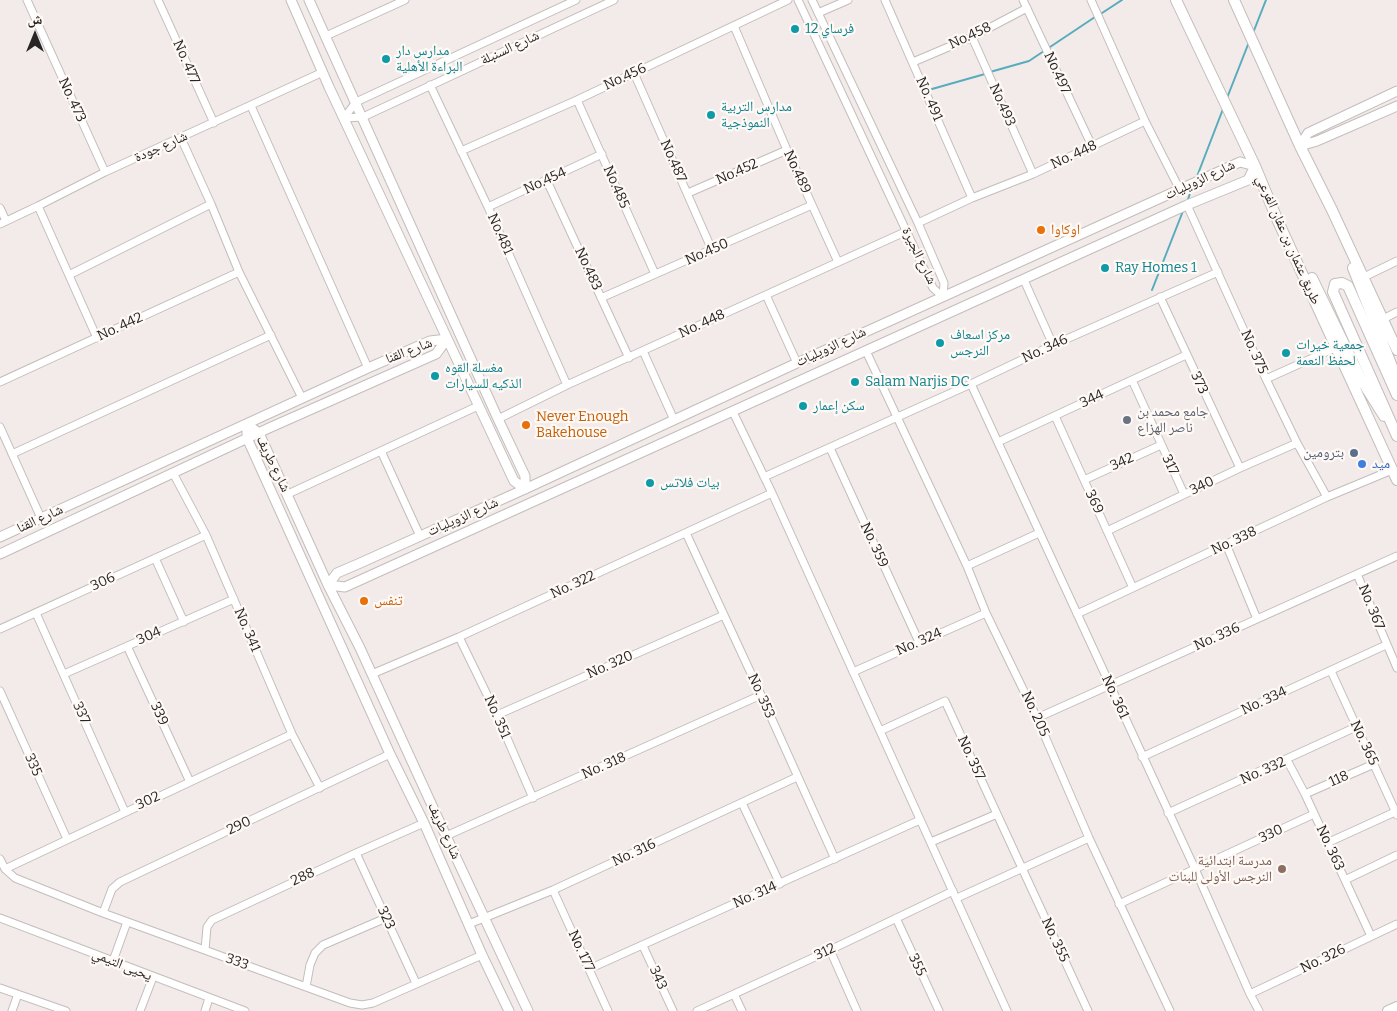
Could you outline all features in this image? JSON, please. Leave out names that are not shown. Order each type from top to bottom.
[{"type":"main road","name":"طريق عثمان بن عفان الفرعي","points":[[1176,0],[1255,166],[1277,219],[1397,480]]},
{"type":"main road","points":[[1236,2],[1300,146],[1364,277],[1397,350]]},
{"type":"main road","points":[[1332,210],[1353,270],[1397,379]]},
{"type":"main road","points":[[1277,219],[1308,270],[1362,381],[1396,435]]},
{"type":"main road","points":[[1396,435],[1333,292],[1333,286],[1342,283],[1348,286],[1397,395]]},
{"type":"main road","points":[[1388,1011],[1397,1007]]},
{"type":"street","name":"No. 473","points":[[27,0],[105,172]]},
{"type":"street","name":"No. 477","points":[[158,0],[214,123]]},
{"type":"street","points":[[290,0],[514,481],[525,489]]},
{"type":"street","points":[[309,0],[525,476],[525,489]]},
{"type":"street","points":[[326,36],[391,3],[405,0]]},
{"type":"street","name":"شارع السنبلة","points":[[344,118],[356,102],[576,0]]},
{"type":"street","name":"شارع السنبلة","points":[[344,118],[363,117],[614,0]]},
{"type":"street","name":"No.456","points":[[462,151],[577,100],[788,0]]},
{"type":"street","name":"شارع الجيرة","points":[[798,0],[933,288],[943,297]]},
{"type":"street","name":"شارع الجيرة","points":[[812,0],[918,222],[944,283],[943,297]]},
{"type":"street","points":[[818,13],[848,0]]},
{"type":"street","name":"No. 491","points":[[885,0],[972,198]]},
{"type":"street","name":"No.497","points":[[1023,0],[1092,146]]},
{"type":"street","points":[[1091,0],[1146,121],[1180,190]]},
{"type":"street","name":"No.458","points":[[912,62],[972,37],[1027,8]]},
{"type":"street","name":"No.489","points":[[734,26],[786,150],[838,262]]},
{"type":"street","name":"No.493","points":[[972,37],[1033,174]]},
{"type":"street","name":"شارع جودة","points":[[3,222],[105,172],[323,72]]},
{"type":"street","name":"No.487","points":[[634,73],[712,250]]},
{"type":"street","name":"No.481","points":[[430,85],[488,207],[567,385]]},
{"type":"street","points":[[1300,146],[1308,133],[1397,90]]},
{"type":"street","name":"No.485","points":[[577,100],[655,274]]},
{"type":"street","points":[[250,106],[368,368]]},
{"type":"street","points":[[1300,146],[1317,141],[1397,106]]},
{"type":"street","name":"No. 448","points":[[918,222],[1033,174],[1146,121]]},
{"type":"street","points":[[181,138],[240,272],[302,398]]},
{"type":"street","name":"No.452","points":[[688,193],[786,150]]},
{"type":"street","name":"No.454","points":[[488,207],[602,154]]},
{"type":"street","name":"شارع الزويليات","points":[[1240,162],[1255,166],[1248,180],[1187,205],[345,587],[328,585],[337,573],[1240,162]]},
{"type":"street","name":"No.483","points":[[546,181],[629,358]]},
{"type":"street","points":[[69,275],[211,204]]},
{"type":"street","name":"No.450","points":[[601,298],[812,205]]},
{"type":"street","name":"No. 375","points":[[1187,205],[1266,379],[1326,497]]},
{"type":"street","points":[[38,206],[97,338]]},
{"type":"street","points":[[0,208],[3,222]]},
{"type":"street","name":"No. 448","points":[[498,419],[567,385],[907,231]]},
{"type":"street","points":[[1364,277],[1397,261]]},
{"type":"street","name":"No. 442","points":[[0,382],[240,272]]},
{"type":"street","name":"No. 346","points":[[764,477],[1218,272]]},
{"type":"street","points":[[1024,280],[1053,345]]},
{"type":"street","points":[[766,295],[797,363]]},
{"type":"street","name":"373","points":[[1160,297],[1240,468]]},
{"type":"street","points":[[1383,319],[1397,312]]},
{"type":"street","points":[[12,454],[270,335]]},
{"type":"street","name":"شارع القنا","points":[[0,537],[368,368],[430,341],[447,339]]},
{"type":"street","name":"شارع القنا","points":[[0,554],[248,438],[436,354],[447,339]]},
{"type":"street","points":[[1266,379],[1337,347]]},
{"type":"street","points":[[643,351],[674,420]]},
{"type":"street","name":"No. 205","points":[[866,351],[967,566],[986,613],[1037,718],[1089,838],[1170,1011]]},
{"type":"street","name":"344","points":[[998,442],[1186,355]]},
{"type":"street","name":"317","points":[[1132,380],[1184,494]]},
{"type":"street","name":"No. 361","points":[[971,384],[1259,1011]]},
{"type":"street","points":[[288,494],[478,406]]},
{"type":"street","points":[[733,412],[772,493],[1007,1011]]},
{"type":"street","name":"369","points":[[1055,416],[1132,588]]},
{"type":"street","name":"شارع طريف","points":[[247,424],[260,433],[328,585],[372,674],[528,1011]]},
{"type":"street","name":"شارع طريف","points":[[247,424],[248,438],[390,754],[424,823],[482,955],[509,1011]]},
{"type":"street","points":[[0,427],[41,518]]},
{"type":"street","name":"340","points":[[1107,531],[1297,442]]},
{"type":"street","name":"342","points":[[1084,480],[1161,445]]},
{"type":"street","name":"No. 359","points":[[830,448],[919,642]]},
{"type":"street","points":[[381,450],[420,536]]},
{"type":"street","name":"No. 338","points":[[1077,614],[1326,497],[1392,470]]},
{"type":"street","name":"No. 341","points":[[173,473],[206,535],[292,734],[320,788]]},
{"type":"street","name":"No. 322","points":[[372,674],[459,637],[772,493]]},
{"type":"street","name":"No. 353","points":[[686,533],[835,859]]},
{"type":"street","points":[[967,566],[1039,533]]},
{"type":"street","name":"306","points":[[0,630],[206,535]]},
{"type":"street","points":[[1226,544],[1257,619]]},
{"type":"street","name":"No. 336","points":[[1037,718],[1397,556]]},
{"type":"street","points":[[155,558],[184,622]]},
{"type":"street","name":"No. 367","points":[[1357,574],[1397,668]]},
{"type":"street","name":"304","points":[[64,674],[234,599]]},
{"type":"street","name":"337","points":[[36,613],[125,812]]},
{"type":"street","name":"No. 324","points":[[853,672],[986,613]]},
{"type":"street","name":"No. 320","points":[[497,715],[724,615]]},
{"type":"street","name":"No. 351","points":[[459,637],[497,715],[533,798]]},
{"type":"street","name":"No. 334","points":[[1142,757],[1386,644]]},
{"type":"street","name":"339","points":[[127,646],[190,782]]},
{"type":"street","name":"No. 365","points":[[1331,671],[1396,814]]},
{"type":"street","name":"335","points":[[0,691],[67,839]]},
{"type":"street","name":"No. 318","points":[[446,836],[761,695]]},
{"type":"street","name":"No. 357","points":[[880,731],[945,701],[997,814]]},
{"type":"street","name":"No. 332","points":[[1168,813],[1356,727]]},
{"type":"street","name":"302","points":[[5,869],[292,734]]},
{"type":"street","name":"290","points":[[103,913],[112,889],[120,882],[390,754]]},
{"type":"street","name":"No. 363","points":[[1287,760],[1306,794],[1371,936]]},
{"type":"street","name":"118","points":[[1306,794],[1374,764]]},
{"type":"street","name":"No. 316","points":[[469,924],[553,890],[797,777]]},
{"type":"street","points":[[742,803],[780,884]]},
{"type":"street","points":[[931,842],[997,814]]},
{"type":"street","name":"No. 355","points":[[997,814],[1088,1011]]},
{"type":"street","name":"330","points":[[1119,904],[1314,814]]},
{"type":"street","points":[[1328,843],[1396,814]]},
{"type":"street","name":"No. 314","points":[[589,969],[644,946],[920,820]]},
{"type":"street","name":"288","points":[[205,950],[207,927],[212,920],[424,823]]},
{"type":"street","points":[[956,898],[1089,838]]},
{"type":"street","name":"323","points":[[356,853],[416,983]]},
{"type":"street","points":[[1345,880],[1397,855]]},
{"type":"street","points":[[0,859],[5,869]]},
{"type":"street","name":"333","points":[[5,869],[15,878],[103,913],[350,1003],[362,1005],[372,1003],[482,955]]},
{"type":"street","name":"No. 177","points":[[553,890],[608,1011]]},
{"type":"street","name":"312","points":[[697,1011],[953,891]]},
{"type":"street","name":"يحيى التيمي","points":[[0,918],[245,1011]]},
{"type":"street","points":[[306,987],[310,965],[316,953],[323,945],[386,918]]},
{"type":"street","name":"355","points":[[896,918],[939,1011]]},
{"type":"street","points":[[113,960],[127,922]]},
{"type":"street","name":"No. 326","points":[[1250,994],[1397,924]]},
{"type":"street","name":"343","points":[[644,946],[673,1011]]},
{"type":"street","points":[[830,950],[857,1011]]},
{"type":"street","points":[[142,1010],[153,977]]},
{"type":"street","points":[[0,988],[66,1011]]},
{"type":"street","points":[[12,1011],[18,994]]},
{"type":"street","points":[[734,994],[742,1011]]},
{"type":"street","points":[[205,1011],[209,998]]},
{"type":"waterway","points":[[1099,15],[1122,0]]},
{"type":"waterway","points":[[1253,33],[1266,0]]},
{"type":"waterway","points":[[990,72],[1029,61],[1095,17]]},
{"type":"waterway","points":[[1227,98],[1249,42]]},
{"type":"waterway","points":[[932,89],[985,74]]},
{"type":"waterway","points":[[1196,179],[1223,109]]},
{"type":"waterway","points":[[1187,202],[1192,188]]},
{"type":"waterway","points":[[1152,290],[1183,211]]},
{"type":"place","name":"فرساي 12","points":[[795,29]]},
{"type":"place","name":"مدارس دار البراءة الأهلية","points":[[386,59]]},
{"type":"place","name":"مدارس التربية النموذجية","points":[[711,115]]},
{"type":"place","name":"اوكاوا","points":[[1041,230]]},
{"type":"place","name":"Ray Homes 1","points":[[1105,268]]},
{"type":"place","name":"مركز اسعاف النرجس","points":[[940,343]]},
{"type":"place","name":"جمعية خيرات لحفظ النعمة","points":[[1286,353]]},
{"type":"place","name":"مغسلة القوه الذكيه للسيارات","points":[[435,376]]},
{"type":"place","name":"Salam Narjis DC","points":[[855,382]]},
{"type":"place","name":"سكن إعمار","points":[[803,406]]},
{"type":"place","name":"جامع محمد بن ناصر الهزاع","points":[[1127,420]]},
{"type":"place","name":"Never Enough Bakehouse","points":[[526,425]]},
{"type":"place","name":"بترومين","points":[[1354,453]]},
{"type":"place","name":"ميد","points":[[1362,464]]},
{"type":"place","name":"بيات فلاتس","points":[[650,483]]},
{"type":"place","name":"تنفس","points":[[364,601]]},
{"type":"place","name":"مدرسة ابتدائية النرجس الأولى للبنات","points":[[1282,869]]}]
